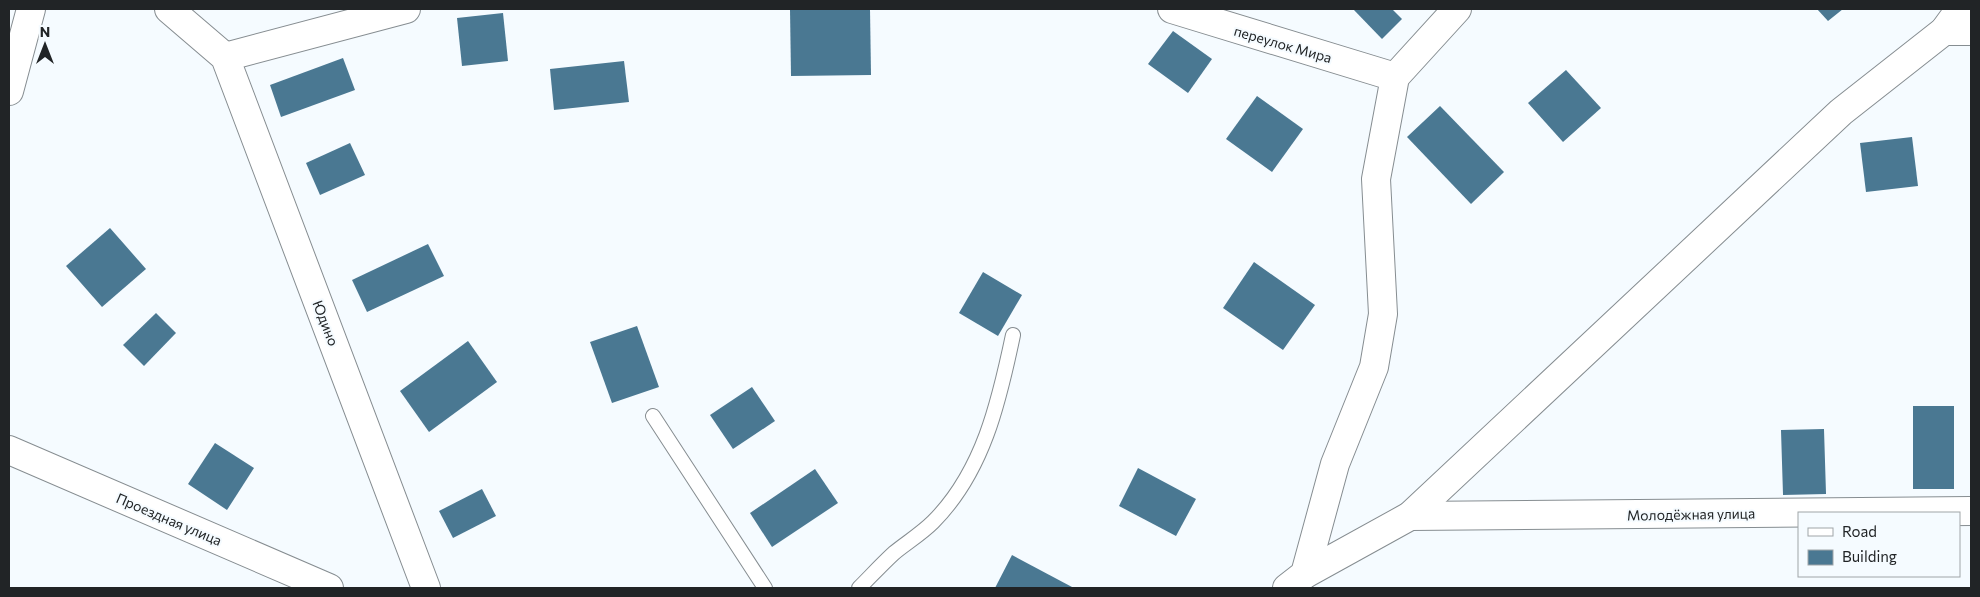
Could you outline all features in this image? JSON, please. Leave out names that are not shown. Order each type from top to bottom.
[{"type":"street","points":[[9,91],[31,9]]},
{"type":"street","points":[[169,9],[225,57],[406,9]]},
{"type":"street","name":"переулок Мира","points":[[1172,9],[1395,77]]},
{"type":"street","points":[[1296,581],[1335,464],[1374,367],[1383,314],[1376,179],[1395,77],[1457,9]]},
{"type":"street","points":[[1296,581],[1410,516],[1841,112],[1944,31],[1960,9]]},
{"type":"street","points":[[1944,31],[1971,31]]},
{"type":"street","name":"Юдино","points":[[225,57],[426,588]]},
{"type":"street","name":"Проездная улица","points":[[9,450],[329,588]]},
{"type":"street","name":"Молодёжная улица","points":[[1859,512],[1971,511]]},
{"type":"street","name":"Молодёжная улица","points":[[1410,516],[1798,513]]},
{"type":"lane","points":[[859,588],[893,554],[933,522],[968,478],[988,434],[1002,390],[1014,335]]},
{"type":"lane","points":[[653,416],[765,588]]},
{"type":"building","points":[[790,9],[870,9],[871,75],[791,76]]},
{"type":"building","points":[[1353,9],[1392,9],[1402,19],[1382,39]]},
{"type":"building","points":[[1817,9],[1843,9],[1828,21]]},
{"type":"building","points":[[503,13],[508,61],[462,66],[457,18]]},
{"type":"building","points":[[1173,31],[1212,59],[1188,93],[1148,64]]},
{"type":"building","points":[[343,58],[355,90],[281,117],[270,85]]},
{"type":"building","points":[[624,61],[629,102],[554,110],[550,69]]},
{"type":"building","points":[[1566,70],[1601,108],[1563,142],[1528,103]]},
{"type":"building","points":[[1257,96],[1303,129],[1272,172],[1226,139]]},
{"type":"building","points":[[1440,106],[1504,172],[1471,204],[1407,137]]},
{"type":"building","points":[[1912,137],[1918,186],[1866,192],[1860,143]]},
{"type":"building","points":[[350,143],[365,175],[320,195],[306,163]]},
{"type":"building","points":[[110,228],[146,269],[102,307],[66,266]]},
{"type":"building","points":[[428,244],[444,276],[367,312],[352,280]]},
{"type":"building","points":[[1254,262],[1315,305],[1283,350],[1223,308]]},
{"type":"building","points":[[983,272],[1022,295],[998,336],[959,313]]},
{"type":"building","points":[[156,313],[176,333],[144,366],[123,345]]},
{"type":"building","points":[[637,326],[659,387],[612,403],[590,342]]},
{"type":"building","points":[[468,341],[497,382],[429,432],[400,391]]},
{"type":"building","points":[[752,387],[775,421],[733,449],[710,415]]},
{"type":"building","points":[[1913,406],[1954,406],[1954,489],[1913,489]]},
{"type":"building","points":[[1824,429],[1826,494],[1783,495],[1781,430]]},
{"type":"building","points":[[215,443],[254,468],[227,510],[188,484]]},
{"type":"building","points":[[1138,468],[1196,499],[1176,536],[1119,506]]},
{"type":"building","points":[[815,469],[838,503],[772,547],[750,513]]},
{"type":"building","points":[[482,489],[496,516],[453,538],[439,511]]},
{"type":"building","points":[[1012,555],[1072,587],[1072,588],[995,588]]}]
